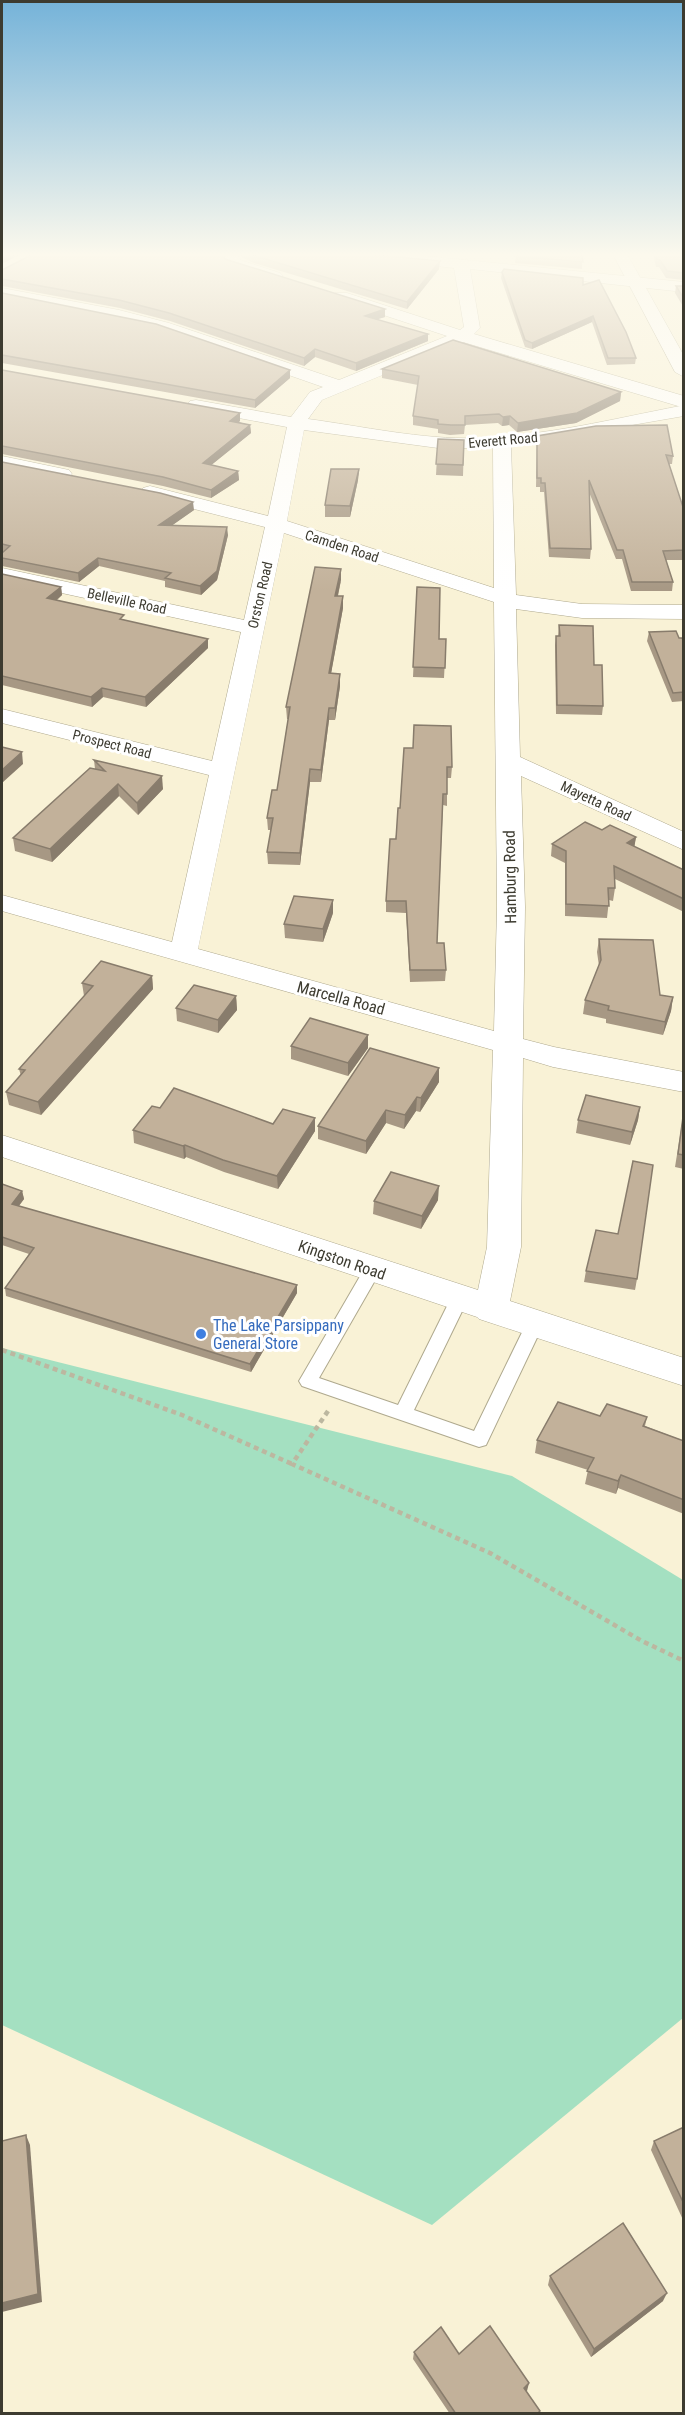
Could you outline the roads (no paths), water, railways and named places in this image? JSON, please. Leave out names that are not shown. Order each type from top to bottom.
[{"type":"street","points":[[282,367],[338,386]]},
{"type":"street","name":"Orston Road","points":[[183,955],[276,525],[295,423],[316,396],[386,367]]},
{"type":"street","points":[[565,367],[684,402]]},
{"type":"street","name":"Everett Road","points":[[178,402],[295,423],[450,443],[502,442],[684,411]]},
{"type":"street","name":"Hamburg Road","points":[[492,1310],[504,1247],[511,907],[502,442]]},
{"type":"street","points":[[2,462],[82,478]]},
{"type":"street","name":"Camden Road","points":[[128,487],[163,494],[276,525],[522,604],[582,610],[684,612]]},
{"type":"street","name":"Belleville Road","points":[[2,574],[252,628]]},
{"type":"street","name":"Prospect Road","points":[[2,716],[222,771]]},
{"type":"street","name":"Mayetta Road","points":[[508,761],[684,842]]},
{"type":"street","name":"Marcella Road","points":[[2,903],[553,1057],[684,1082]]},
{"type":"street","name":"Kingston Road","points":[[2,1146],[684,1372]]},
{"type":"lane","points":[[372,1270],[308,1381],[479,1440],[535,1323]]},
{"type":"lane","points":[[403,1414],[459,1299]]},
{"type":"place","name":"The Lake Parsippany General Store","points":[[201,1334]]}]
